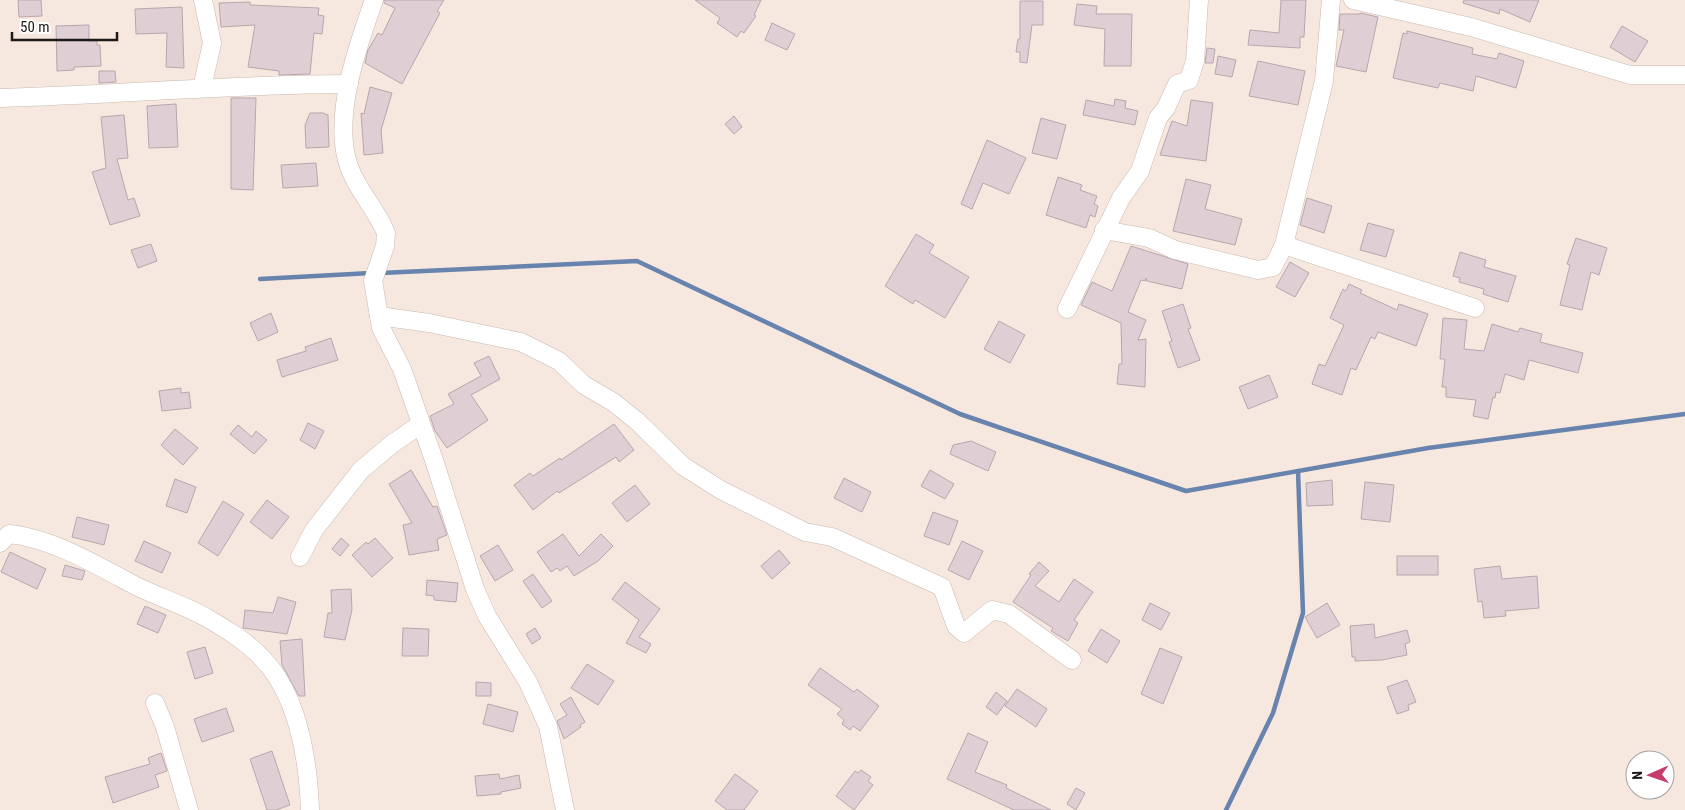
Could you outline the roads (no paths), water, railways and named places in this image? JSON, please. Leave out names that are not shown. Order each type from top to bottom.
[{"type":"street","points":[[202,88],[212,43],[203,0]]},
{"type":"street","points":[[374,0],[353,63],[344,132],[347,160],[386,234],[385,246],[373,281],[379,316],[382,328],[402,369],[486,616],[528,682],[548,726],[565,810]]},
{"type":"street","points":[[1067,309],[1104,230],[1121,198],[1140,171],[1158,118],[1166,108],[1177,84],[1189,80],[1195,62],[1199,0]]},
{"type":"street","points":[[1104,230],[1149,238],[1175,250],[1258,270],[1273,267],[1284,245],[1324,81],[1330,0]]},
{"type":"street","points":[[1353,0],[1471,27],[1630,75],[1685,75]]},
{"type":"street","points":[[0,98],[101,95],[264,84],[349,84]]},
{"type":"street","points":[[1284,245],[1475,308]]},
{"type":"street","points":[[379,316],[429,323],[521,342],[559,361],[584,385],[613,402],[637,421],[683,466],[721,490],[798,529],[832,538],[942,587],[956,626],[964,634],[992,610],[1009,614],[1072,660]]},
{"type":"street","points":[[300,557],[314,530],[361,470],[392,444],[421,424]]},
{"type":"street","points":[[0,544],[8,534],[23,536],[82,557],[151,593],[205,617],[235,635],[262,658],[282,685],[304,750],[309,773],[310,810]]},
{"type":"street","points":[[155,704],[165,727],[189,810]]},
{"type":"waterway","points":[[381,273],[637,261],[960,414],[1186,491],[1428,448],[1685,414]]},
{"type":"waterway","points":[[260,279],[371,273]]},
{"type":"waterway","points":[[1226,810],[1273,713],[1303,613],[1298,471]]}]
